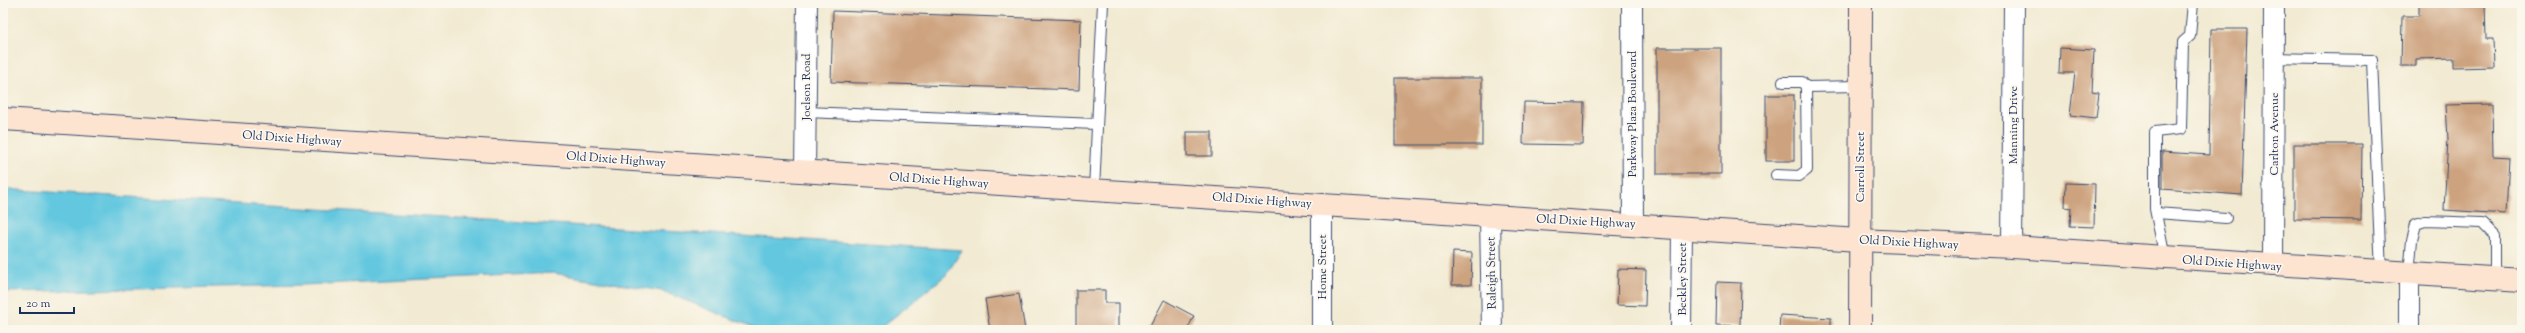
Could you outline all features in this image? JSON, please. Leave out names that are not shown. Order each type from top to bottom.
[{"type":"street","name":"Joelson Road","points":[[805,172],[807,3]]},
{"type":"street","name":"Parkway Plaza Boulevard","points":[[1632,3],[1633,224]]},
{"type":"street","name":"Carroll Street","points":[[1860,330],[1859,240],[1861,3]]},
{"type":"street","name":"Manning Drive","points":[[2012,247],[2014,3]]},
{"type":"street","name":"Carlton Avenue","points":[[2273,265],[2274,3]]},
{"type":"street","name":"Old Dixie Highway","points":[[3,119],[805,172],[1633,224],[1859,240],[2012,247],[2381,273],[2522,280]]},
{"type":"street","name":"Home Street","points":[[1322,204],[1322,330]]},
{"type":"street","name":"Raleigh Street","points":[[1490,216],[1492,330]]},
{"type":"street","name":"Beckley Street","points":[[1681,330],[1682,228]]},
{"type":"street","points":[[2409,274],[2409,330]]},
{"type":"lane","points":[[1094,190],[1103,3]]},
{"type":"lane","points":[[2164,258],[2156,213],[2156,132],[2181,129],[2183,42],[2190,36],[2193,3]]},
{"type":"lane","points":[[2274,58],[2372,60],[2381,273]]},
{"type":"lane","points":[[1776,175],[1799,176],[1807,170],[1806,87],[1802,82],[1783,82]]},
{"type":"lane","points":[[1806,87],[1860,86]]},
{"type":"lane","points":[[806,112],[1096,124]]},
{"type":"lane","points":[[2156,213],[2226,218]]},
{"type":"lane","points":[[2409,274],[2412,240],[2416,224],[2425,221],[2482,223],[2495,236],[2495,279]]},
{"type":"water","points":[[3,189],[962,250],[946,275],[878,330],[760,330],[662,291],[553,273],[303,285],[3,292]]},
{"type":"building","points":[[2419,3],[2485,3],[2486,39],[2493,39],[2494,67],[2454,68],[2454,58],[2416,59],[2416,66],[2401,66],[2402,16],[2419,16]]},
{"type":"building","points":[[833,11],[1081,20],[1079,90],[831,82]]},
{"type":"building","points":[[2211,29],[2247,29],[2242,195],[2162,189],[2162,152],[2209,155]]},
{"type":"building","points":[[1657,48],[1721,48],[1721,174],[1657,174]]},
{"type":"building","points":[[2060,48],[2094,50],[2092,92],[2099,93],[2096,118],[2070,115],[2075,73],[2059,73]]},
{"type":"building","points":[[1395,78],[1482,78],[1482,145],[1395,145]]},
{"type":"building","points":[[1766,95],[1794,95],[1794,161],[1766,161]]},
{"type":"building","points":[[1524,102],[1584,103],[1583,145],[1523,144]]},
{"type":"building","points":[[2492,104],[2493,156],[2509,157],[2506,214],[2444,210],[2448,139],[2446,105]]},
{"type":"building","points":[[1187,132],[1212,132],[1212,156],[1187,156]]},
{"type":"building","points":[[2294,144],[2362,144],[2361,220],[2294,219]]},
{"type":"building","points":[[2066,183],[2095,184],[2094,227],[2070,226],[2071,208],[2065,207]]},
{"type":"building","points":[[1453,252],[1472,253],[1471,285],[1452,285]]},
{"type":"building","points":[[1618,269],[1646,270],[1645,306],[1617,305]]},
{"type":"building","points":[[1717,282],[1741,283],[1740,326],[1716,325]]},
{"type":"building","points":[[1076,290],[1105,290],[1105,303],[1119,303],[1119,330],[1076,330]]},
{"type":"building","points":[[1019,294],[1025,330],[990,330],[985,299]]},
{"type":"building","points":[[1164,300],[1194,316],[1187,330],[1148,330]]},
{"type":"building","points":[[1780,315],[1831,318],[1831,330],[1779,330]]}]
